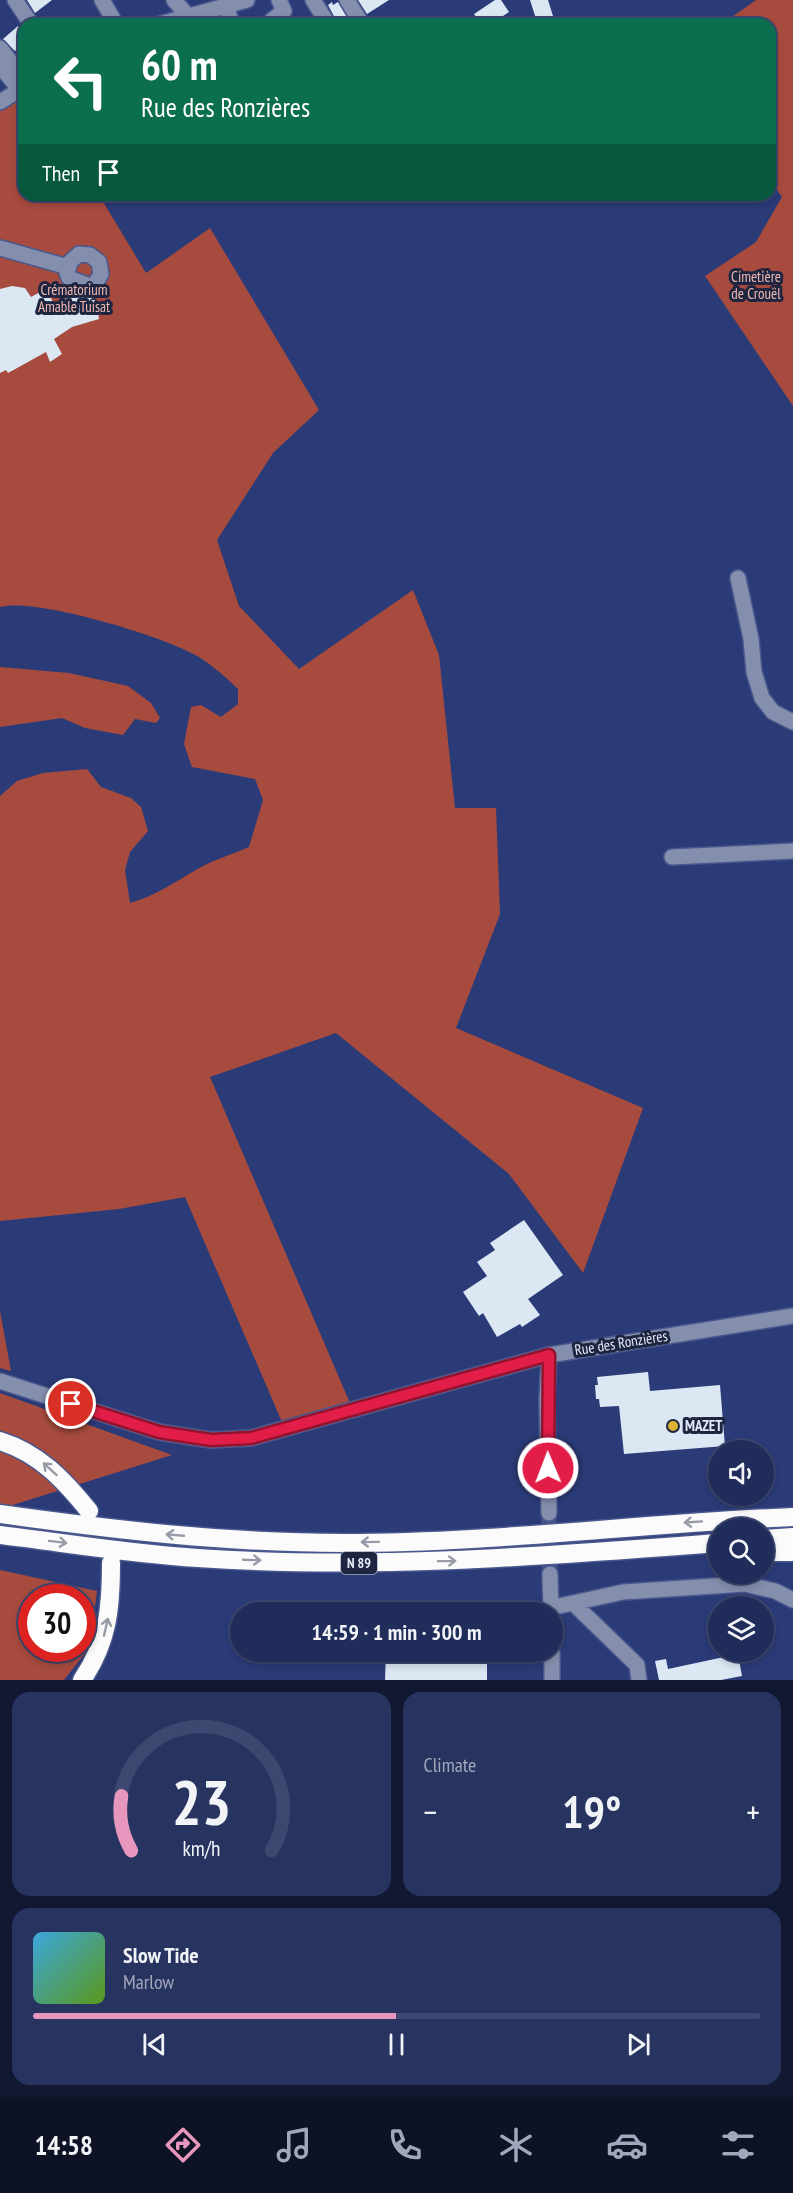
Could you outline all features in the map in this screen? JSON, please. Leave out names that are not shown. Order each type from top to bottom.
[{"type":"highway","points":[[0,1441],[15,1446],[40,1460],[69,1485],[90,1511]]},
{"type":"highway","name":"N 89","points":[[0,1514],[90,1527],[197,1537],[344,1543],[501,1537],[734,1519],[793,1517]]},
{"type":"highway","name":"N 89","points":[[0,1535],[198,1558],[344,1563],[456,1561],[708,1544]]},
{"type":"highway","points":[[774,1538],[793,1537]]},
{"type":"highway","points":[[774,1552],[793,1551]]},
{"type":"highway","points":[[589,1553],[631,1558],[708,1554]]},
{"type":"highway","points":[[82,1680],[101,1647],[107,1623],[111,1599],[111,1563]]},
{"type":"street","points":[[15,0],[27,18]]},
{"type":"street","points":[[102,0],[112,18]]},
{"type":"street","points":[[109,0],[120,18]]},
{"type":"street","points":[[174,0],[188,16]]},
{"type":"street","points":[[181,18],[247,0]]},
{"type":"street","points":[[275,18],[284,11],[279,0]]},
{"type":"street","points":[[313,0],[324,18]]},
{"type":"street","points":[[347,0],[358,18]]},
{"type":"street","points":[[226,4],[230,18]]},
{"type":"street","points":[[0,48],[18,77]]},
{"type":"street","points":[[0,66],[18,81]]},
{"type":"street","points":[[0,102],[18,89]]},
{"type":"street","points":[[0,248],[68,267]]},
{"type":"street","points":[[738,578],[751,639],[754,672],[762,698],[773,712],[793,722]]},
{"type":"street","points":[[672,857],[793,852]]},
{"type":"street","name":"Rue des Ronzières","points":[[0,1381],[159,1432],[211,1440],[251,1438],[549,1355],[793,1316]]},
{"type":"street","points":[[549,1355],[547,1400],[549,1513]]},
{"type":"street","points":[[550,1574],[551,1602]]},
{"type":"street","points":[[563,1606],[623,1592],[745,1584],[775,1591],[793,1600]]},
{"type":"street","points":[[573,1603],[636,1665],[639,1680]]},
{"type":"street","points":[[552,1662],[552,1680]]},
{"type":"green space","name":"Cimetière de Crouël","points":[[756,0],[793,0],[793,406],[705,276],[756,242],[782,197],[776,188],[776,18],[730,18]]},
{"type":"green space","name":"Crématorium Amable Tuisat","points":[[18,99],[18,201],[103,201],[146,273],[210,228],[319,410],[273,453],[217,540],[239,606],[299,669],[413,590],[439,655],[455,808],[496,808],[500,914],[456,1028],[643,1108],[583,1273],[509,1174],[336,1033],[210,1077],[353,1410],[285,1429],[185,1197],[119,1209],[0,1221],[0,796],[17,781],[43,773],[87,769],[101,787],[131,798],[141,807],[148,831],[130,852],[125,870],[130,903],[158,892],[207,864],[249,847],[263,800],[255,779],[192,767],[184,744],[191,707],[201,705],[221,717],[238,704],[238,689],[209,664],[159,639],[101,621],[41,608],[17,605],[0,607],[0,110]]},
{"type":"green space","points":[[0,667],[69,673],[128,686],[151,703],[160,718],[156,723],[135,719],[123,735],[85,728],[62,718],[0,727]]},
{"type":"green space","points":[[0,1311],[11,1371],[0,1368]]},
{"type":"green space","points":[[0,1393],[172,1455],[0,1509]]},
{"type":"green space","points":[[0,1570],[65,1584],[18,1584],[18,1662],[78,1662],[64,1680],[0,1680]]},
{"type":"building","points":[[27,0],[52,0],[35,13]]},
{"type":"building","points":[[358,0],[389,0],[367,14]]},
{"type":"building","points":[[495,0],[501,0],[509,12],[500,18],[477,18],[474,14]]},
{"type":"building","points":[[530,0],[548,0],[553,16],[536,18]]},
{"type":"building","points":[[338,2],[347,18],[335,18],[328,5]]},
{"type":"building","points":[[18,26],[18,49],[15,51],[3,39]]},
{"type":"building","points":[[12,286],[25,288],[31,297],[42,291],[45,297],[51,298],[55,307],[75,291],[92,295],[96,301],[99,319],[72,327],[54,339],[62,354],[50,362],[46,352],[8,373],[6,370],[0,373],[0,289]]},
{"type":"building","points":[[524,1220],[563,1275],[528,1299],[540,1315],[522,1327],[520,1324],[497,1337],[483,1313],[479,1316],[463,1292],[487,1276],[477,1262],[495,1250],[490,1243]]},
{"type":"building","name":"MAZET","points":[[648,1372],[650,1391],[720,1385],[725,1440],[708,1440],[708,1447],[624,1454],[619,1406],[600,1407],[599,1399],[596,1399],[597,1377]]},
{"type":"building","points":[[666,1659],[668,1669],[708,1660],[739,1662],[742,1676],[721,1680],[659,1680],[655,1661]]},
{"type":"building","points":[[386,1662],[487,1662],[487,1680],[385,1680]]},
{"type":"tunnel","points":[[549,1513],[550,1574]]},
{"type":"place","name":"MAZET","points":[[673,1426]]},
{"type":"route","points":[[71,1404],[159,1432],[211,1440],[251,1438],[549,1355],[548,1468]]}]
